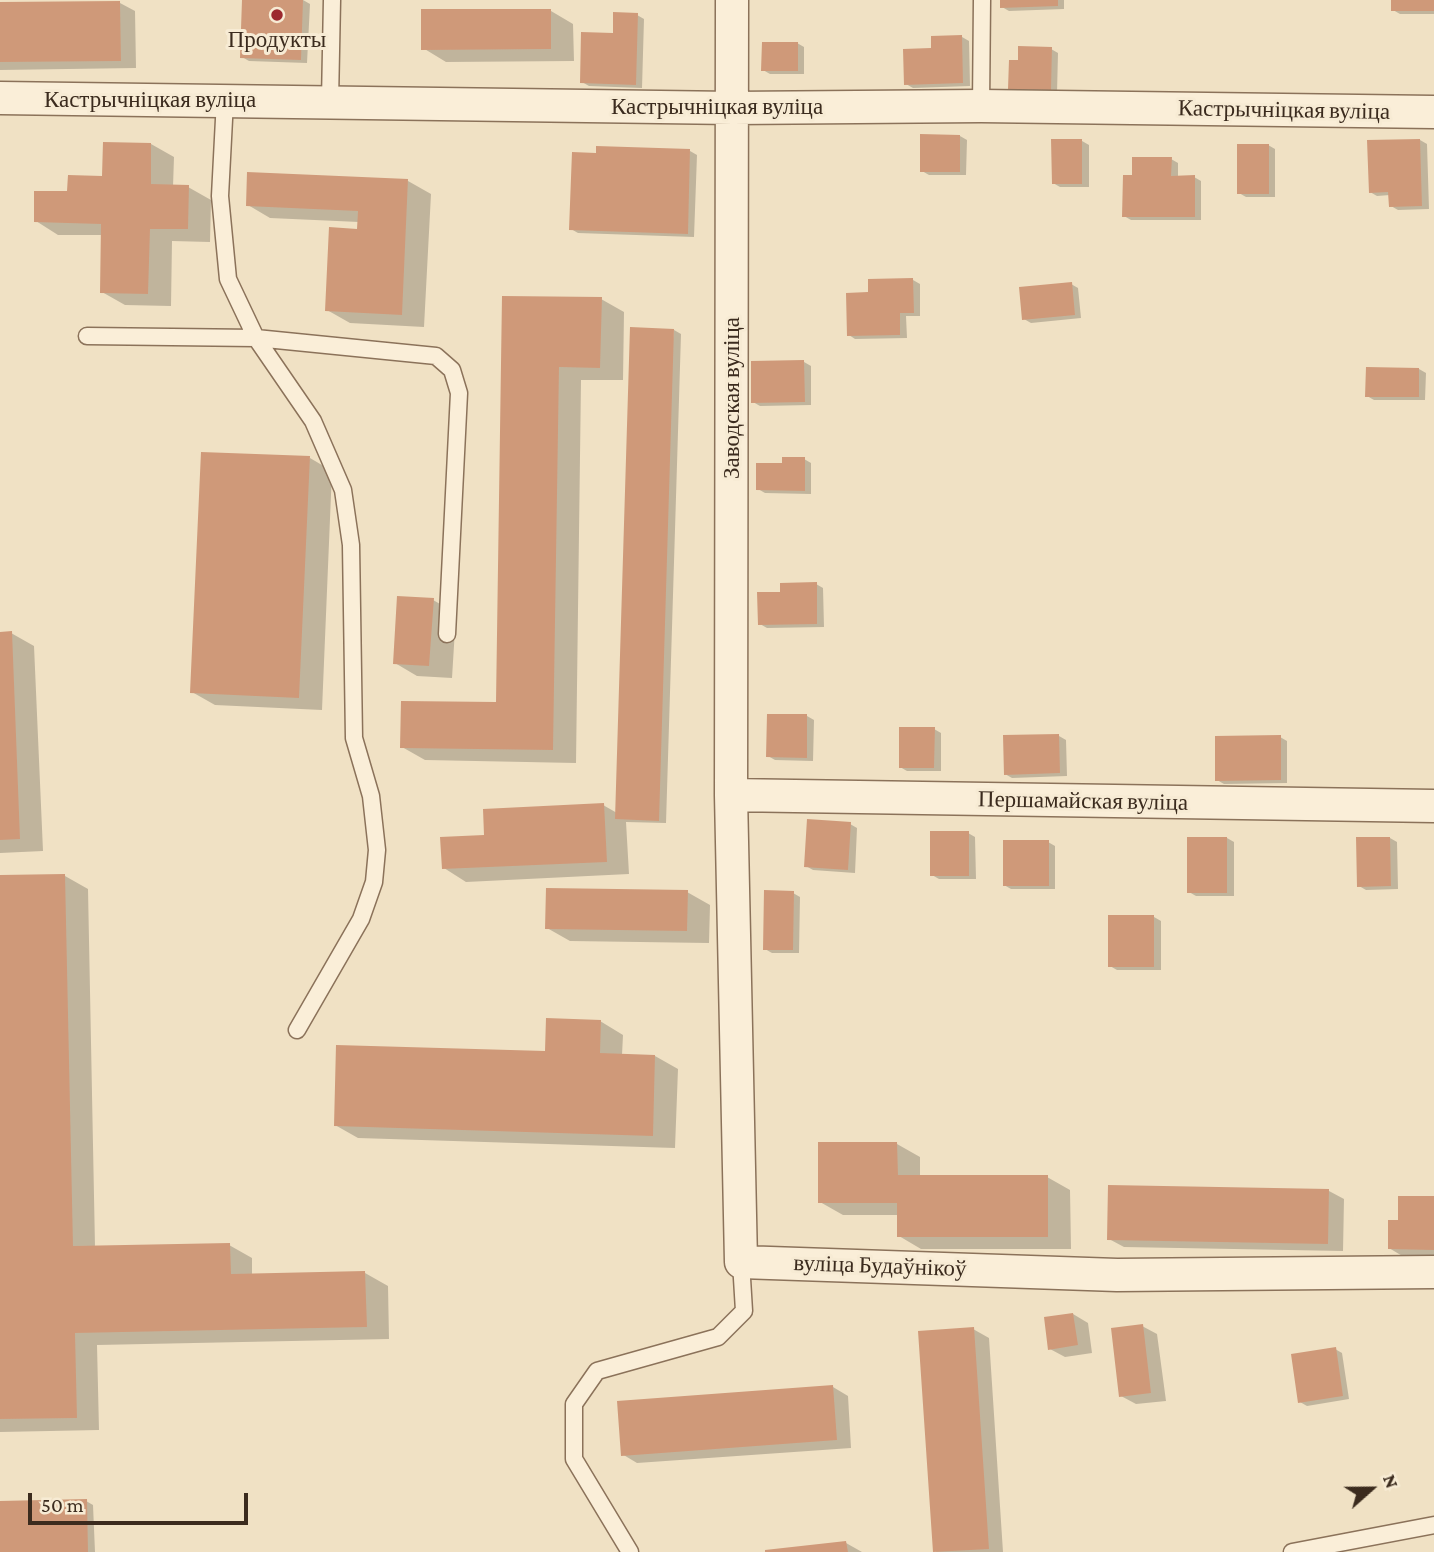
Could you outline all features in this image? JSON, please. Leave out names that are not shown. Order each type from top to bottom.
[{"type":"street","name":"Заводская вуліца","points":[[732,0],[732,795],[741,1262]]},
{"type":"street","name":"Кастрычніцкая вуліца","points":[[0,98],[733,108],[981,106],[1434,113]]},
{"type":"street","name":"Першамайская вуліца","points":[[732,795],[1434,807]]},
{"type":"street","name":"вуліца Будаўнікоў","points":[[741,1262],[1117,1275],[1434,1272]]},
{"type":"lane","points":[[330,101],[332,0]]},
{"type":"lane","points":[[981,106],[982,0]]},
{"type":"lane","points":[[225,100],[220,196],[228,279],[256,338],[313,421],[343,490],[351,545],[354,738],[371,796],[377,850],[374,882],[361,919],[297,1030]]},
{"type":"lane","points":[[87,336],[256,338],[436,356],[453,370],[458,393],[447,634]]},
{"type":"lane","points":[[630,1552],[574,1459],[574,1404],[597,1371],[718,1337],[744,1311],[741,1262]]},
{"type":"lane","points":[[1292,1552],[1434,1525]]},
{"type":"building","points":[[242,0],[303,0],[301,60],[240,58]]},
{"type":"building","points":[[1000,0],[1058,0],[1058,6],[1000,8]]},
{"type":"building","points":[[1391,0],[1434,0],[1434,11],[1391,11]]},
{"type":"building","points":[[120,1],[121,61],[0,62],[0,2]]},
{"type":"building","points":[[421,9],[551,9],[551,49],[421,50]]},
{"type":"building","points":[[613,12],[638,13],[636,85],[580,83],[581,32],[613,33]]},
{"type":"building","points":[[962,35],[963,83],[904,85],[903,49],[931,48],[931,36]]},
{"type":"building","points":[[762,42],[798,42],[798,71],[761,71]]},
{"type":"building","points":[[1018,46],[1052,47],[1051,90],[1008,89],[1009,60],[1018,60]]},
{"type":"building","points":[[920,134],[960,135],[960,172],[920,172]]},
{"type":"building","points":[[1051,139],[1082,139],[1082,184],[1052,184]]},
{"type":"building","points":[[1420,139],[1422,206],[1389,207],[1388,192],[1369,193],[1367,140]]},
{"type":"building","points":[[103,142],[151,143],[151,184],[189,185],[188,229],[150,229],[148,294],[100,293],[101,224],[34,222],[34,191],[67,191],[68,175],[102,176]]},
{"type":"building","points":[[1237,144],[1269,144],[1269,194],[1237,194]]},
{"type":"building","points":[[596,146],[690,149],[688,234],[569,230],[572,152],[596,153]]},
{"type":"building","points":[[1132,157],[1172,157],[1171,176],[1195,175],[1195,217],[1122,217],[1123,175],[1132,175]]},
{"type":"building","points":[[247,172],[408,179],[402,315],[325,311],[329,227],[357,229],[358,211],[246,206]]},
{"type":"building","points":[[913,278],[914,313],[900,313],[900,335],[847,336],[846,293],[868,292],[868,279]]},
{"type":"building","points":[[1072,282],[1075,315],[1022,320],[1019,287]]},
{"type":"building","points":[[502,296],[602,297],[600,368],[559,367],[553,750],[400,748],[401,701],[496,702]]},
{"type":"building","points":[[630,327],[674,329],[659,821],[615,819]]},
{"type":"building","points":[[804,360],[805,402],[751,403],[751,361]]},
{"type":"building","points":[[1366,367],[1419,368],[1419,397],[1365,397]]},
{"type":"building","points":[[201,452],[310,456],[299,698],[190,693]]},
{"type":"building","points":[[782,457],[805,457],[805,491],[756,490],[756,463],[782,463]]},
{"type":"building","points":[[817,582],[817,624],[758,625],[757,592],[780,592],[780,583]]},
{"type":"building","points":[[397,596],[434,598],[429,666],[393,664]]},
{"type":"building","points":[[12,631],[20,839],[0,840],[0,632]]},
{"type":"building","points":[[767,714],[807,714],[807,758],[766,757]]},
{"type":"building","points":[[899,727],[935,727],[934,768],[899,768]]},
{"type":"building","points":[[1059,734],[1060,773],[1004,775],[1003,735]]},
{"type":"building","points":[[1281,735],[1281,780],[1215,781],[1215,736]]},
{"type":"building","points":[[604,803],[607,862],[442,869],[440,837],[484,835],[483,809]]},
{"type":"building","points":[[807,819],[851,822],[848,870],[804,867]]},
{"type":"building","points":[[930,831],[969,831],[969,876],[930,876]]},
{"type":"building","points":[[1187,837],[1227,837],[1227,893],[1187,893]]},
{"type":"building","points":[[1356,837],[1390,837],[1391,886],[1357,887]]},
{"type":"building","points":[[1003,840],[1049,840],[1049,886],[1003,886]]},
{"type":"building","points":[[65,874],[73,1246],[230,1243],[231,1274],[365,1271],[367,1327],[75,1333],[77,1418],[0,1419],[0,875]]},
{"type":"building","points":[[546,888],[688,890],[687,931],[545,929]]},
{"type":"building","points":[[764,890],[794,891],[793,950],[763,950]]},
{"type":"building","points":[[1108,915],[1154,915],[1154,967],[1108,967]]},
{"type":"building","points":[[546,1018],[601,1020],[600,1053],[655,1055],[653,1136],[334,1126],[336,1045],[545,1051]]},
{"type":"building","points":[[818,1142],[897,1142],[898,1175],[1048,1175],[1048,1237],[897,1237],[897,1203],[818,1203]]},
{"type":"building","points":[[1108,1185],[1329,1189],[1328,1244],[1107,1240]]},
{"type":"building","points":[[1398,1196],[1434,1196],[1434,1250],[1388,1249],[1388,1220],[1398,1220]]},
{"type":"building","points":[[1073,1313],[1078,1345],[1048,1350],[1044,1317]]},
{"type":"building","points":[[1143,1324],[1151,1393],[1119,1397],[1111,1328]]},
{"type":"building","points":[[974,1327],[989,1549],[933,1552],[918,1331]]},
{"type":"building","points":[[1336,1347],[1343,1396],[1298,1403],[1291,1354]]},
{"type":"building","points":[[833,1385],[837,1440],[621,1456],[617,1401]]},
{"type":"building","points":[[87,1499],[88,1552],[0,1552],[0,1501]]},
{"type":"building","points":[[846,1541],[848,1552],[765,1552],[765,1550]]},
{"type":"place","name":"Продукты","points":[[277,15]]}]
